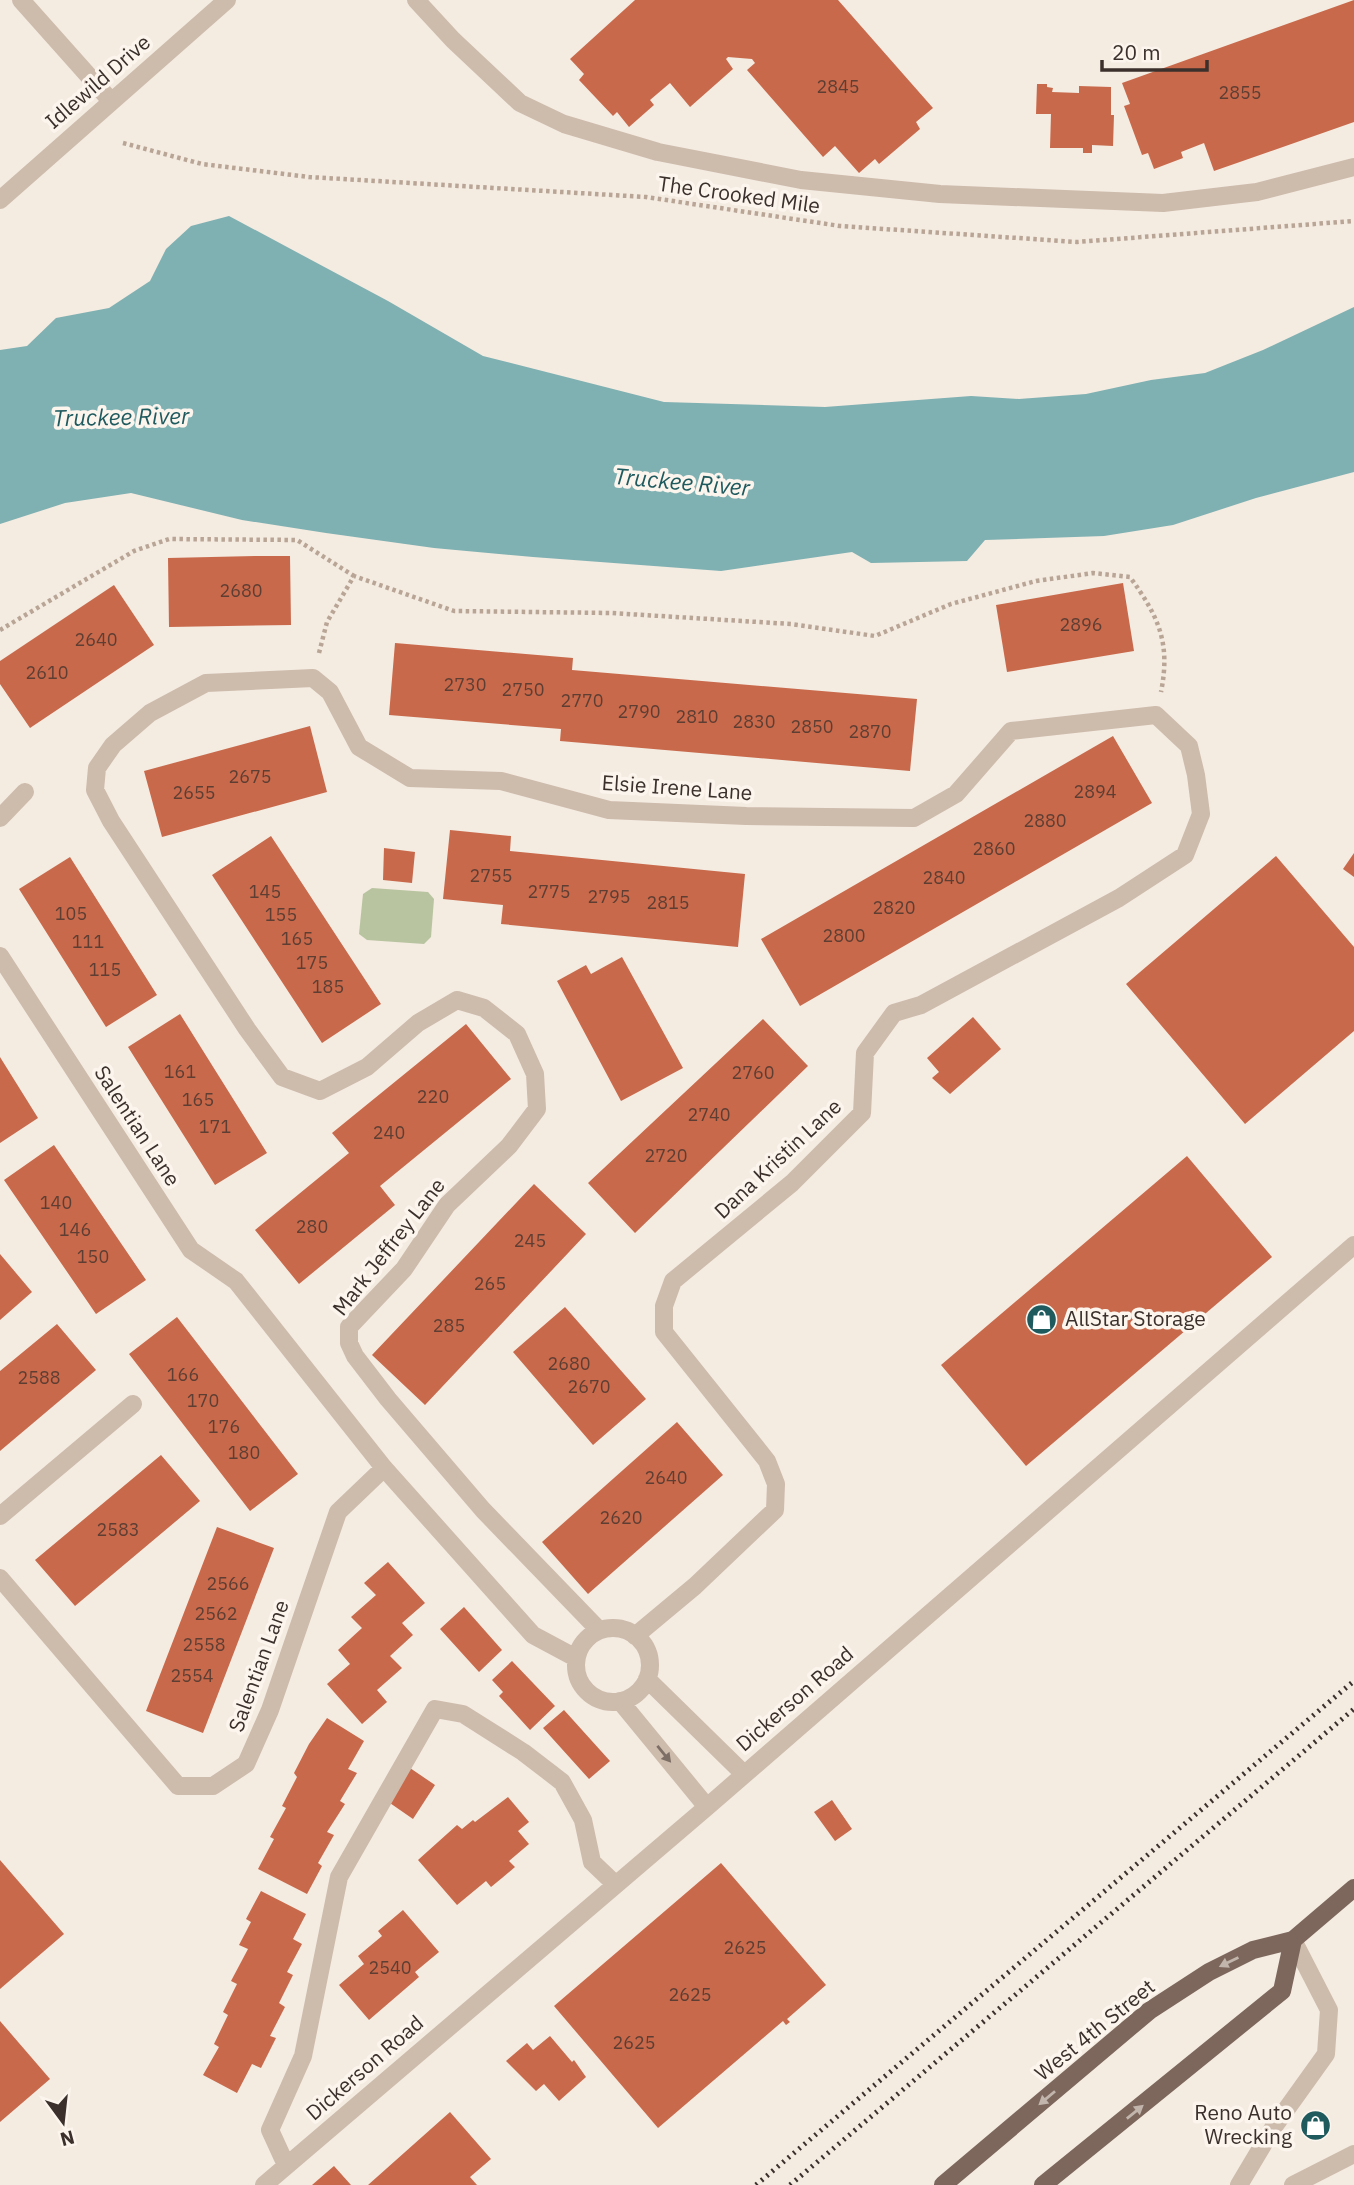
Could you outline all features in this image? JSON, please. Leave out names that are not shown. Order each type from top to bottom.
[{"type":"main road","name":"West 4th Street","points":[[943,2185],[1149,2011],[1209,1972],[1252,1951],[1293,1940],[1354,1888]]},
{"type":"main road","points":[[1043,2185],[1282,1991],[1293,1940]]},
{"type":"street","points":[[21,0],[111,101]]},
{"type":"street","name":"Idlewild Drive","points":[[0,200],[227,0]]},
{"type":"street","points":[[416,0],[453,40],[520,103],[564,124],[659,152],[801,180],[940,194],[1163,204],[1257,192],[1354,167]]},
{"type":"street","name":"Elsie Irene Lane","points":[[313,678],[330,692],[359,747],[410,778],[501,781],[609,810],[914,818],[956,794],[1011,732],[1156,716]]},
{"type":"street","name":"Mark Jeffrey Lane","points":[[313,678],[206,683],[150,713],[113,745],[97,768],[95,790],[111,821],[247,1029],[282,1077],[320,1091],[368,1067],[418,1023],[457,1000],[484,1008],[517,1034],[535,1074],[537,1109],[509,1146],[447,1205],[404,1269],[349,1327],[349,1343],[355,1356],[388,1399],[483,1510],[599,1630]]},
{"type":"street","name":"Dana Kristin Lane","points":[[635,1636],[695,1586],[775,1510],[776,1484],[766,1461],[664,1332],[664,1306],[673,1282],[792,1183],[862,1113],[865,1053],[894,1013],[921,1005],[1107,904],[1185,855],[1201,814],[1196,775],[1189,746],[1156,716]]},
{"type":"street","points":[[0,818],[25,792]]},
{"type":"street","name":"Salentian Lane","points":[[0,956],[191,1250],[236,1281],[384,1468],[533,1635],[576,1658]]},
{"type":"street","name":"Dickerson Road","points":[[264,2185],[707,1807],[1354,1245]]},
{"type":"street","points":[[0,1516],[133,1405]]},
{"type":"street","name":"Salentian Lane","points":[[0,1578],[178,1786],[213,1786],[246,1764],[270,1710],[338,1512],[384,1468]]},
{"type":"street","points":[[599,1630],[625,1630],[635,1636],[644,1644],[649,1656],[650,1668],[641,1689],[631,1697],[608,1702],[587,1692],[576,1671],[576,1658],[581,1646],[599,1630]]},
{"type":"street","points":[[647,1679],[744,1774]]},
{"type":"street","points":[[620,1701],[707,1807]]},
{"type":"street","points":[[286,2165],[270,2130],[303,2056],[339,1877],[435,1709],[463,1714],[523,1752],[562,1782],[583,1820],[592,1862],[615,1884]]},
{"type":"street","points":[[1239,2185],[1273,2128],[1326,2054],[1329,2010],[1293,1940]]},
{"type":"street","points":[[1293,2185],[1354,2154]]},
{"type":"path","name":"The Crooked Mile","points":[[123,143],[202,164],[309,177],[646,197],[840,226],[1063,241],[1354,221]]},
{"type":"path","points":[[0,631],[134,551],[169,539],[298,540],[354,576],[454,611],[611,612],[791,624],[875,636],[951,604],[1036,580],[1093,573],[1130,577],[1147,601],[1164,640],[1164,677],[1156,716]]},
{"type":"path","points":[[313,678],[327,622],[354,576]]},
{"type":"green space","points":[[372,888],[428,892],[434,899],[431,937],[424,944],[367,940],[359,934],[363,894]]},
{"type":"water","name":"Truckee River","points":[[229,216],[388,301],[483,356],[664,402],[825,407],[971,396],[1019,399],[1086,394],[1151,380],[1205,373],[1263,350],[1354,307],[1354,472],[1256,498],[1173,525],[1104,536],[985,540],[967,561],[871,563],[852,552],[721,571],[434,548],[242,520],[131,493],[65,503],[0,524],[0,350],[27,346],[56,318],[109,308],[150,281],[166,249],[191,226]]},
{"type":"building","points":[[635,0],[838,0],[933,108],[916,122],[920,129],[879,164],[875,159],[859,173],[835,146],[823,157],[747,70],[755,63],[752,59],[728,57],[726,59],[733,69],[690,107],[670,83],[650,100],[654,105],[629,127],[617,112],[613,116],[579,80],[584,74],[570,59]]},
{"type":"building","points":[[1354,0],[1354,122],[1214,171],[1204,143],[1181,152],[1183,158],[1154,169],[1148,153],[1142,155],[1124,106],[1130,104],[1122,83]]},
{"type":"building","points":[[1037,84],[1047,84],[1047,87],[1053,88],[1052,92],[1079,93],[1079,86],[1111,87],[1113,146],[1092,145],[1092,153],[1083,153],[1083,148],[1050,148],[1051,114],[1036,114]]},
{"type":"building","points":[[290,556],[291,625],[169,627],[168,558]]},
{"type":"building","points":[[1123,583],[1134,651],[1007,672],[996,605]]},
{"type":"building","points":[[114,585],[154,645],[30,728],[0,684],[0,661]]},
{"type":"building","points":[[395,643],[573,658],[572,670],[917,699],[910,771],[560,741],[561,729],[389,715]]},
{"type":"building","points":[[310,726],[327,792],[162,837],[144,771]]},
{"type":"building","points":[[1113,736],[1152,803],[800,1006],[761,939]]},
{"type":"building","points":[[450,830],[511,836],[510,851],[745,874],[738,947],[501,924],[503,905],[443,899]]},
{"type":"building","points":[[271,836],[381,1004],[322,1043],[212,875]]},
{"type":"building","points":[[384,848],[415,852],[412,883],[383,880]]},
{"type":"building","points":[[1354,853],[1354,877],[1343,869]]},
{"type":"building","points":[[1276,856],[1354,947],[1354,1031],[1245,1124],[1126,984]]},
{"type":"building","points":[[70,857],[157,995],[106,1027],[19,889]]},
{"type":"building","points":[[622,957],[683,1068],[621,1101],[557,981],[586,965],[591,974]]},
{"type":"building","points":[[180,1014],[267,1153],[215,1185],[128,1047]]},
{"type":"building","points":[[973,1017],[1001,1049],[950,1094],[932,1078],[939,1072],[927,1058]]},
{"type":"building","points":[[763,1019],[808,1066],[635,1233],[588,1183]]},
{"type":"building","points":[[466,1024],[511,1079],[380,1186],[395,1205],[299,1284],[255,1230],[349,1153],[332,1133]]},
{"type":"building","points":[[0,1057],[38,1118],[0,1143]]},
{"type":"building","points":[[54,1145],[146,1280],[96,1314],[4,1180]]},
{"type":"building","points":[[1187,1156],[1272,1257],[1026,1466],[941,1365]]},
{"type":"building","points":[[534,1184],[586,1234],[425,1405],[372,1355]]},
{"type":"building","points":[[0,1254],[32,1292],[0,1320]]},
{"type":"building","points":[[565,1307],[646,1399],[593,1445],[513,1352]]},
{"type":"building","points":[[177,1317],[298,1474],[250,1511],[129,1354]]},
{"type":"building","points":[[57,1324],[96,1370],[0,1451],[0,1371]]},
{"type":"building","points":[[677,1422],[723,1475],[588,1594],[542,1542]]},
{"type":"building","points":[[161,1455],[200,1501],[75,1606],[35,1560]]},
{"type":"building","points":[[217,1527],[274,1548],[203,1733],[146,1711]]},
{"type":"building","points":[[388,1562],[425,1603],[402,1623],[413,1635],[390,1656],[402,1668],[377,1690],[387,1702],[362,1724],[327,1684],[350,1664],[338,1650],[362,1628],[351,1617],[376,1595],[364,1583]]},
{"type":"building","points":[[464,1607],[502,1650],[479,1672],[440,1629]]},
{"type":"building","points":[[512,1661],[555,1706],[530,1730],[499,1696],[503,1692],[492,1680]]},
{"type":"building","points":[[564,1710],[610,1761],[589,1779],[543,1728]]},
{"type":"building","points":[[327,1718],[364,1741],[348,1769],[357,1773],[340,1801],[345,1804],[327,1832],[334,1835],[318,1863],[322,1866],[307,1894],[258,1869],[274,1839],[270,1837],[286,1808],[282,1806],[297,1777],[294,1773]]},
{"type":"building","points":[[410,1768],[435,1785],[413,1819],[387,1801]]},
{"type":"building","points":[[508,1797],[529,1822],[518,1831],[529,1844],[509,1861],[515,1867],[491,1887],[486,1881],[457,1905],[418,1860],[457,1825],[462,1829],[473,1820],[475,1822]]},
{"type":"building","points":[[832,1800],[852,1829],[835,1841],[814,1812]]},
{"type":"building","points":[[0,1860],[64,1934],[0,1989]]},
{"type":"building","points":[[721,1863],[826,1985],[787,2019],[790,2022],[786,2025],[783,2021],[658,2128],[554,2006]]},
{"type":"building","points":[[261,1891],[306,1914],[293,1939],[302,1944],[287,1972],[293,1975],[279,2003],[285,2007],[270,2036],[276,2038],[261,2068],[252,2064],[237,2093],[203,2075],[219,2047],[214,2044],[228,2015],[223,2012],[237,1984],[231,1981],[248,1949],[239,1945],[251,1922],[246,1919]]},
{"type":"building","points":[[403,1910],[439,1952],[415,1972],[419,1977],[369,2020],[339,1985],[364,1964],[358,1956],[382,1936],[378,1931]]},
{"type":"building","points":[[0,2021],[50,2079],[0,2122]]},
{"type":"building","points":[[550,2036],[572,2062],[574,2060],[586,2077],[559,2101],[544,2084],[536,2091],[506,2061],[527,2043],[533,2050]]},
{"type":"building","points":[[450,2112],[491,2159],[470,2177],[477,2185],[368,2185]]},
{"type":"building","points":[[334,2166],[351,2185],[312,2185]]},
{"type":"railway","points":[[756,2185],[1354,1681]]},
{"type":"railway","points":[[790,2185],[1354,1709]]},
{"type":"place","name":"AllStar Storage","points":[[1042,1319]]},
{"type":"place","name":"Reno Auto Wrecking","points":[[1315,2125]]}]
